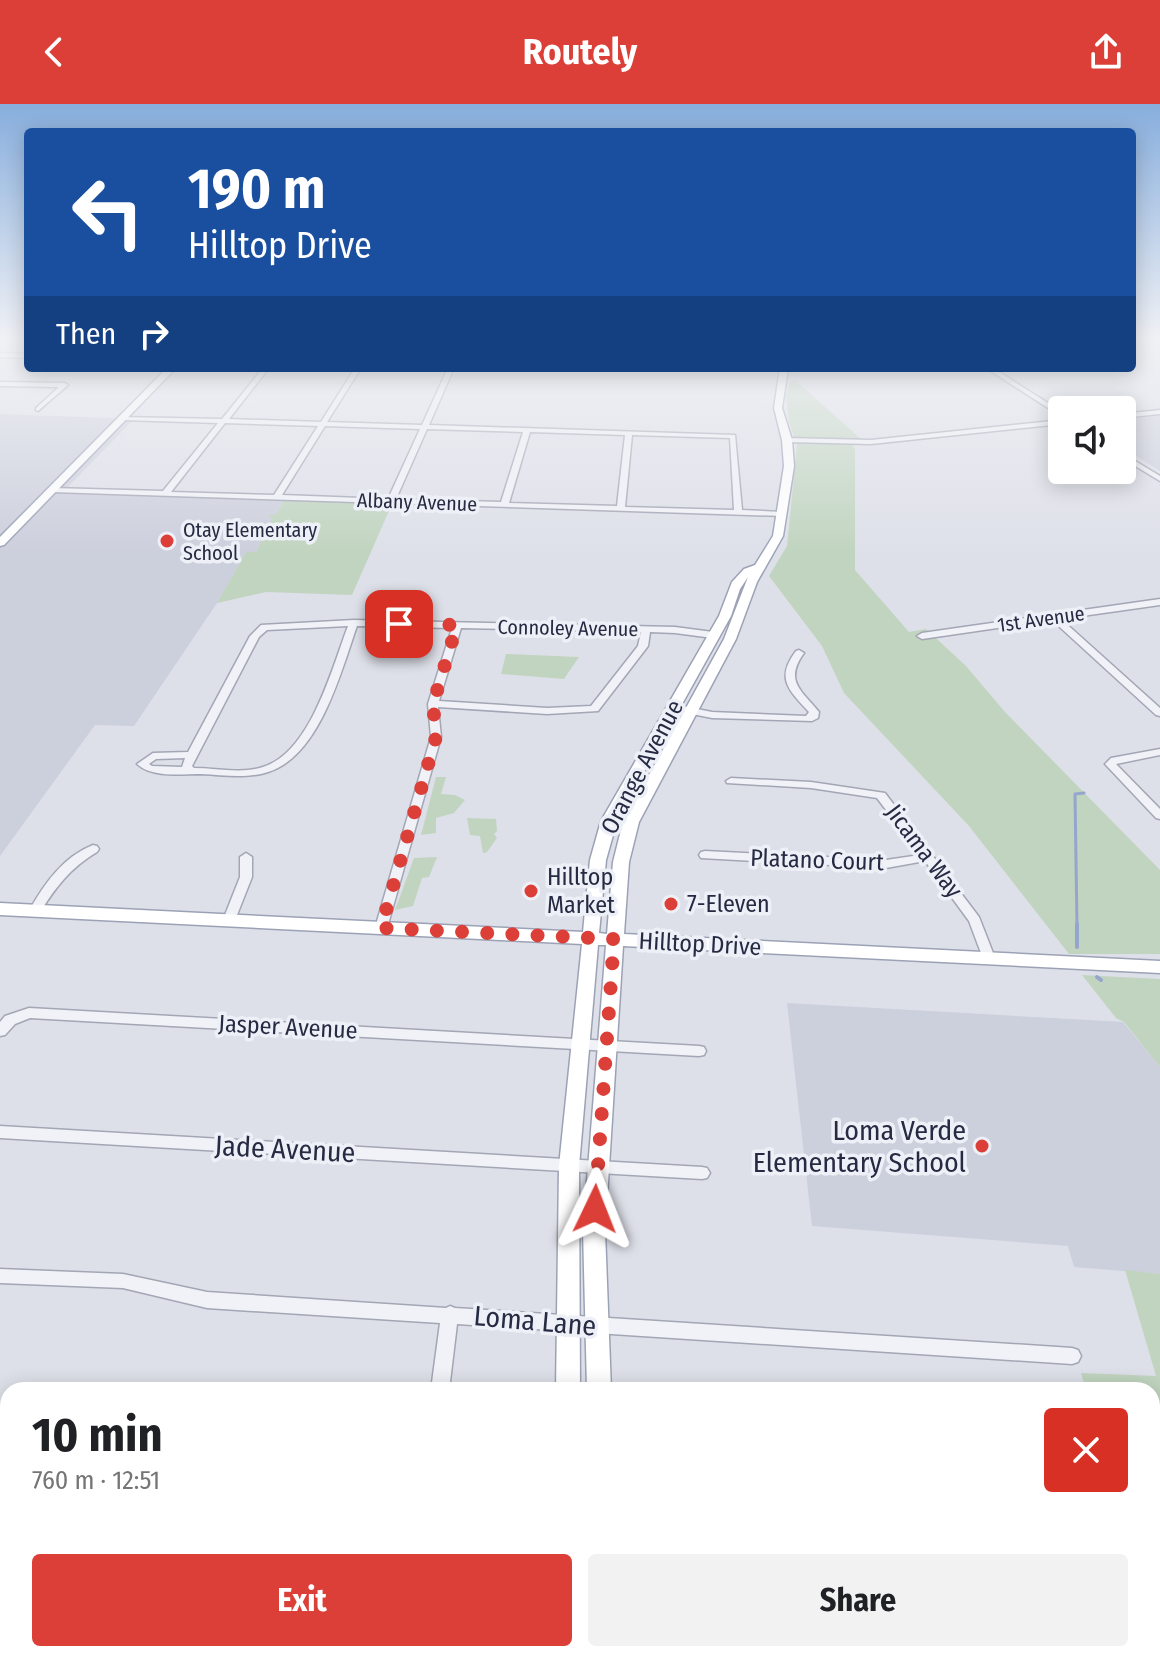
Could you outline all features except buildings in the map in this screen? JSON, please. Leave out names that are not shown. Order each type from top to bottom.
[{"type":"main road","points":[[0,543],[129,411]]},
{"type":"main road","name":"Orange Avenue","points":[[568,1382],[569,1166],[598,860],[609,821],[725,616],[733,590],[747,570],[759,565],[778,536],[789,466],[787,440],[779,411]]},
{"type":"main road","points":[[599,1382],[597,1168],[621,862],[631,822],[730,639],[759,565]]},
{"type":"main road","points":[[713,635],[730,639]]},
{"type":"main road","name":"Hilltop Drive","points":[[0,909],[1160,967]]},
{"type":"street","points":[[165,494],[231,411]]},
{"type":"street","points":[[277,497],[331,411]]},
{"type":"street","points":[[391,501],[432,411]]},
{"type":"street","points":[[1136,415],[1160,412]]},
{"type":"street","points":[[122,418],[733,436],[738,512]]},
{"type":"street","points":[[787,440],[871,442],[1048,423]]},
{"type":"street","points":[[504,505],[527,430]]},
{"type":"street","points":[[621,508],[629,433]]},
{"type":"street","points":[[1136,464],[1160,479]]},
{"type":"street","name":"Albany Avenue","points":[[52,490],[782,514]]},
{"type":"street","name":"1st Avenue","points":[[922,636],[1160,602]]},
{"type":"street","points":[[1054,617],[1160,713]]},
{"type":"street","points":[[191,771],[186,766],[189,755],[153,756],[142,764],[150,769],[191,771],[264,771],[285,762],[308,736],[354,623]]},
{"type":"street","name":"Connoley Avenue","points":[[189,755],[258,630],[278,625],[354,623],[646,629],[713,635]]},
{"type":"street","points":[[381,928],[436,737],[433,704],[457,625]]},
{"type":"street","points":[[433,704],[581,711],[594,709],[643,646],[646,629]]},
{"type":"street","points":[[672,707],[805,721],[814,716],[790,682],[790,662],[799,653]]},
{"type":"street","points":[[1160,752],[1115,760],[1110,764],[1160,816]]},
{"type":"street","name":"Jicama Way","points":[[731,781],[811,785],[881,795],[975,920],[989,958]]},
{"type":"street","points":[[35,911],[58,873],[72,860],[93,849]]},
{"type":"street","name":"Platano Court","points":[[705,855],[886,864],[928,857]]},
{"type":"street","points":[[229,920],[246,877],[246,857]]},
{"type":"street","name":"Jasper Avenue","points":[[0,1031],[10,1020],[29,1013],[699,1051]]},
{"type":"street","name":"Jade Avenue","points":[[0,1132],[702,1173]]},
{"type":"street","name":"Loma Lane","points":[[0,1276],[123,1281],[207,1300],[1072,1356]]},
{"type":"street","points":[[441,1382],[450,1314]]},
{"type":"shaded area","points":[[0,414],[134,419],[62,493],[284,500],[277,513],[269,517],[273,519],[256,552],[246,552],[217,603],[134,726],[95,725],[0,856]]},
{"type":"shaded area","points":[[1160,416],[1160,471],[1136,456],[1136,419]]},
{"type":"shaded area","name":"Loma Verde Elementary School","points":[[787,1003],[1123,1022],[1160,1067],[1160,1274],[1074,1267],[1068,1246],[812,1226]]},
{"type":"green space","points":[[788,411],[829,411],[861,439],[852,447],[855,448],[855,570],[909,632],[926,629],[966,666],[1005,712],[1160,870],[1160,954],[1069,954],[969,826],[844,693],[822,646],[769,576],[787,546],[797,445]]},
{"type":"green space","points":[[284,500],[392,504],[352,595],[266,592],[217,603],[246,552],[256,552],[272,519],[268,516],[277,513]]},
{"type":"green space","points":[[506,654],[579,657],[564,679],[501,674]]},
{"type":"green space","points":[[436,777],[446,777],[441,794],[455,795],[465,800],[454,813],[436,818],[436,833],[421,835]]},
{"type":"green space","points":[[467,818],[496,819],[497,831],[494,834],[497,838],[487,852],[483,853],[480,836],[470,835]]},
{"type":"green space","points":[[437,857],[429,877],[422,878],[413,906],[395,910],[414,858]]},
{"type":"green space","points":[[1082,975],[1160,979],[1160,1067],[1124,1022],[1116,1018]]},
{"type":"green space","points":[[1125,1270],[1160,1274],[1160,1382],[1084,1382],[1081,1373],[1156,1376]]},
{"type":"waterway","points":[[1077,926],[1075,794],[1084,793]]},
{"type":"waterway","points":[[1077,926],[1077,947]]},
{"type":"waterway","points":[[1097,977],[1101,980]]},
{"type":"place","name":"Otay Elementary School","points":[[167,541]]},
{"type":"place","name":"Hilltop Market","points":[[531,891]]},
{"type":"place","name":"7-Eleven","points":[[671,904]]},
{"type":"place","name":"Loma Verde Elementary School","points":[[982,1146]]},
{"type":"route","points":[[399,624],[457,625],[433,704],[436,737],[381,928],[614,939],[595,1209]]}]
